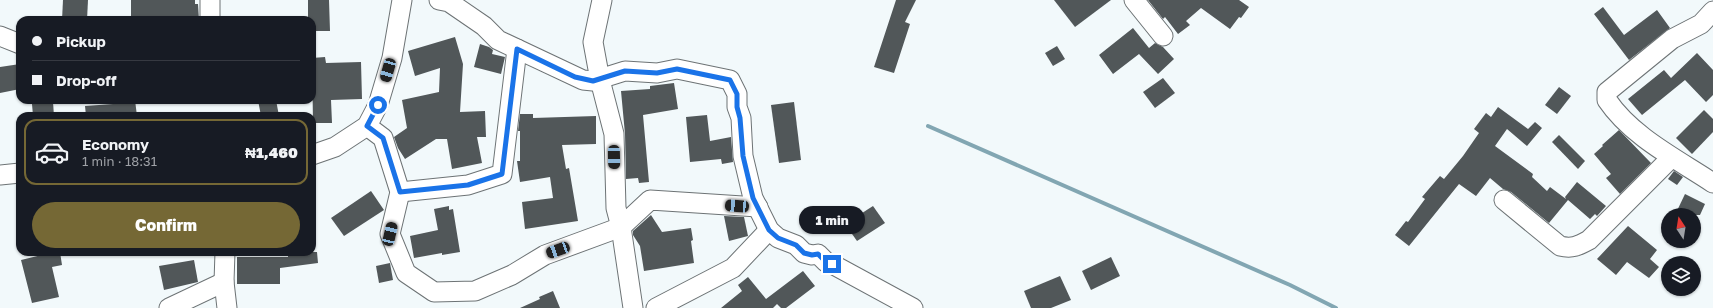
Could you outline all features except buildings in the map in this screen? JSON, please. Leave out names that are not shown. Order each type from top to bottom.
[{"type":"street","points":[[210,0],[210,16]]},
{"type":"street","points":[[316,154],[335,147],[367,126],[378,105],[392,58],[402,0]]},
{"type":"street","points":[[438,0],[449,2],[484,26],[498,40],[575,77],[593,81],[625,71],[657,73],[677,69],[730,80],[737,94],[737,107],[740,118],[743,156],[753,198],[769,230],[778,238],[796,245],[804,253],[812,255],[818,254],[826,262],[913,308]]},
{"type":"street","points":[[602,0],[593,42],[600,80],[614,134],[616,208],[621,227],[633,308]]},
{"type":"street","points":[[1134,0],[1163,36]]},
{"type":"street","points":[[1713,11],[1701,24],[1676,37],[1607,92],[1607,100],[1620,117],[1671,158],[1713,183]]},
{"type":"street","points":[[0,36],[16,42]]},
{"type":"street","points":[[400,192],[468,185],[502,174],[517,49]]},
{"type":"street","points":[[367,126],[383,138],[400,192],[390,234],[406,273],[434,292],[475,291],[512,275],[545,255],[621,227],[650,200],[758,207]]},
{"type":"street","points":[[1504,200],[1560,246],[1568,248],[1576,247],[1589,240],[1671,158]]},
{"type":"street","points":[[0,175],[16,173]]},
{"type":"street","points":[[656,308],[733,268],[769,230]]},
{"type":"street","points":[[225,256],[224,282],[228,308]]},
{"type":"street","points":[[169,308],[224,282]]},
{"type":"waterway","points":[[928,126],[1290,285],[1336,308]]},
{"type":"route","points":[[378,105],[367,126],[383,138],[400,192],[468,185],[502,174],[517,49],[583,80],[600,80],[610,75],[625,71],[657,73],[677,69],[702,76],[730,80],[737,94],[737,107],[740,118],[743,156],[753,198],[769,230],[778,238],[796,245],[804,253],[812,255],[818,254],[826,262],[832,264]]}]
